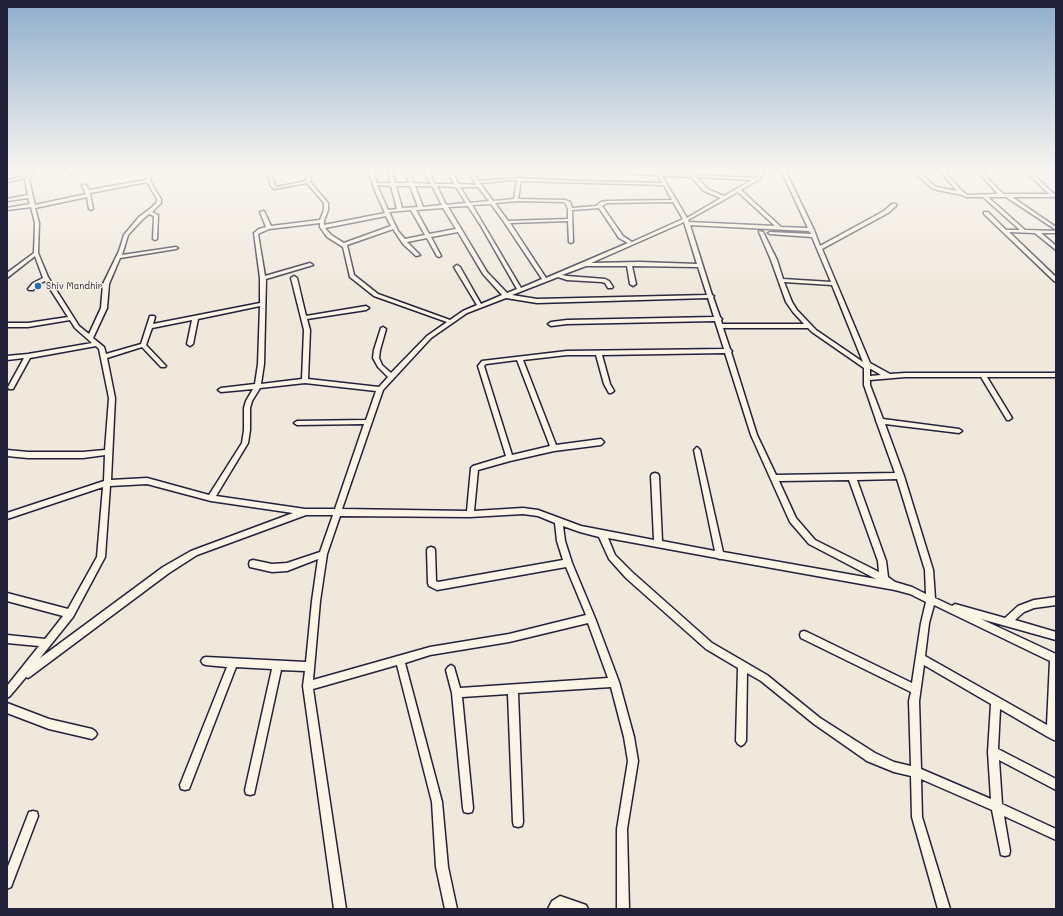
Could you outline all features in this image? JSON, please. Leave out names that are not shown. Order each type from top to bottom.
[{"type":"street","points":[[7,693],[70,614],[101,557],[109,452],[112,398],[102,348],[77,327],[46,279],[36,253],[37,223],[35,215]]},
{"type":"street","points":[[90,339],[104,308],[106,284],[126,235],[145,215]]},
{"type":"street","points":[[155,215],[155,239]]},
{"type":"street","points":[[263,215],[269,228]]},
{"type":"street","points":[[324,215],[322,227],[329,236],[343,244],[346,250],[349,269],[352,276],[376,295],[452,322]]},
{"type":"street","points":[[322,227],[376,215]]},
{"type":"street","points":[[389,215],[394,227],[404,241],[418,255]]},
{"type":"street","points":[[416,215],[440,256]]},
{"type":"street","points":[[450,215],[485,273],[506,296],[537,301],[711,296]]},
{"type":"street","points":[[475,215],[520,290]]},
{"type":"street","points":[[501,215],[545,280]]},
{"type":"street","points":[[570,215],[572,242]]},
{"type":"street","points":[[606,215],[621,237],[633,244]]},
{"type":"street","points":[[683,215],[687,221],[719,319],[754,435],[793,520],[812,542],[884,579],[894,586]]},
{"type":"street","points":[[340,909],[308,686],[316,601],[323,554],[380,389],[429,337],[466,312],[479,305],[506,296],[633,244],[687,221],[697,215]]},
{"type":"street","points":[[765,215],[779,228]]},
{"type":"street","points":[[804,215],[820,248],[833,284],[868,366],[867,385],[900,476],[929,570],[931,599],[914,701],[917,817],[944,909]]},
{"type":"street","points":[[820,248],[880,215]]},
{"type":"street","points":[[988,215],[1007,231],[1056,280]]},
{"type":"street","points":[[1005,215],[1025,232]]},
{"type":"street","points":[[1034,215],[1056,230]]},
{"type":"street","points":[[507,222],[570,220]]},
{"type":"street","points":[[211,498],[245,443],[247,430],[247,408],[249,401],[258,386],[261,364],[263,278],[256,244],[256,233],[260,230],[269,228],[322,221]]},
{"type":"street","points":[[687,221],[779,228],[813,233]]},
{"type":"street","points":[[343,244],[394,227]]},
{"type":"street","points":[[708,228],[761,232],[813,233]]},
{"type":"street","points":[[404,241],[459,230]]},
{"type":"street","points":[[1007,231],[1037,232],[1056,230]]},
{"type":"street","points":[[761,232],[789,302],[808,326],[868,366],[888,376]]},
{"type":"street","points":[[1037,232],[1056,249]]},
{"type":"street","points":[[118,257],[176,248]]},
{"type":"street","points":[[7,276],[36,253]]},
{"type":"street","points":[[263,278],[310,264]]},
{"type":"street","points":[[583,265],[629,264],[701,266]]},
{"type":"street","points":[[629,264],[633,284]]},
{"type":"street","points":[[457,267],[479,305]]},
{"type":"street","points":[[1049,274],[1056,274]]},
{"type":"street","points":[[557,275],[567,278],[603,280],[607,282],[610,287]]},
{"type":"street","points":[[294,278],[307,330],[305,381]]},
{"type":"street","points":[[31,289],[35,284],[46,279]]},
{"type":"street","points":[[781,280],[833,284]]},
{"type":"street","points":[[150,326],[263,304]]},
{"type":"street","points":[[304,318],[366,308]]},
{"type":"street","points":[[104,358],[143,345],[152,317]]},
{"type":"street","points":[[8,327],[71,318]]},
{"type":"street","points":[[190,344],[195,318]]},
{"type":"street","points":[[551,324],[567,322],[719,319]]},
{"type":"street","points":[[721,326],[808,326]]},
{"type":"street","points":[[382,329],[376,358],[380,366],[392,377]]},
{"type":"street","points":[[7,358],[28,356],[96,344]]},
{"type":"street","points":[[143,345],[163,366]]},
{"type":"street","points":[[510,458],[481,366],[484,362],[567,353],[729,351]]},
{"type":"street","points":[[599,353],[607,384],[611,391]]},
{"type":"street","points":[[11,387],[28,356]]},
{"type":"street","points":[[519,358],[554,448]]},
{"type":"street","points":[[983,375],[1009,418]]},
{"type":"street","points":[[868,378],[888,376],[1056,375]]},
{"type":"street","points":[[221,390],[305,381],[380,389]]},
{"type":"street","points":[[879,421],[959,431]]},
{"type":"street","points":[[297,423],[368,422]]},
{"type":"street","points":[[470,514],[474,470],[476,468],[510,458],[554,448],[602,442]]},
{"type":"street","points":[[697,450],[720,556]]},
{"type":"street","points":[[7,453],[28,455],[83,455],[109,452]]},
{"type":"street","points":[[656,476],[658,544]]},
{"type":"street","points":[[774,478],[900,476]]},
{"type":"street","points":[[852,477],[882,561],[884,579]]},
{"type":"street","points":[[7,516],[107,483],[147,481],[211,498],[305,512],[470,514],[523,510],[538,513],[580,529],[602,534],[894,586],[912,591],[931,599],[1055,659],[1054,735],[920,658]]},
{"type":"street","points":[[20,678],[166,570],[194,553],[305,512]]},
{"type":"street","points":[[559,522],[561,542],[568,563],[591,618],[614,682],[629,737],[633,761],[622,829],[623,909]]},
{"type":"street","points":[[602,534],[612,557],[629,575],[709,646],[764,678],[817,721],[871,757],[894,767],[916,772],[997,807],[1056,836]]},
{"type":"street","points":[[431,550],[432,583],[437,586],[568,563]]},
{"type":"street","points":[[253,564],[272,568],[287,567],[323,554]]},
{"type":"street","points":[[7,597],[70,614]]},
{"type":"street","points":[[1008,621],[1021,609],[1034,604],[1056,601]]},
{"type":"street","points":[[943,605],[1008,621],[1056,636]]},
{"type":"street","points":[[308,686],[430,651],[509,638],[591,618]]},
{"type":"street","points":[[804,635],[916,690]]},
{"type":"street","points":[[7,639],[47,643]]},
{"type":"street","points":[[400,660],[437,802],[442,866],[451,909]]},
{"type":"street","points":[[206,662],[310,667]]},
{"type":"street","points":[[185,785],[233,663]]},
{"type":"street","points":[[250,790],[277,665]]},
{"type":"street","points":[[741,741],[742,666]]},
{"type":"street","points":[[451,670],[457,693],[468,808]]},
{"type":"street","points":[[457,693],[614,682]]},
{"type":"street","points":[[513,690],[518,822]]},
{"type":"street","points":[[996,702],[994,752],[997,807],[1005,851]]},
{"type":"street","points":[[7,708],[49,724],[92,734]]},
{"type":"street","points":[[994,752],[1056,785]]},
{"type":"street","points":[[7,883],[33,816]]},
{"type":"street","points":[[554,909],[556,904],[560,902],[582,909]]},
{"type":"place","name":"Shiv Mandhir","points":[[38,286]]}]
